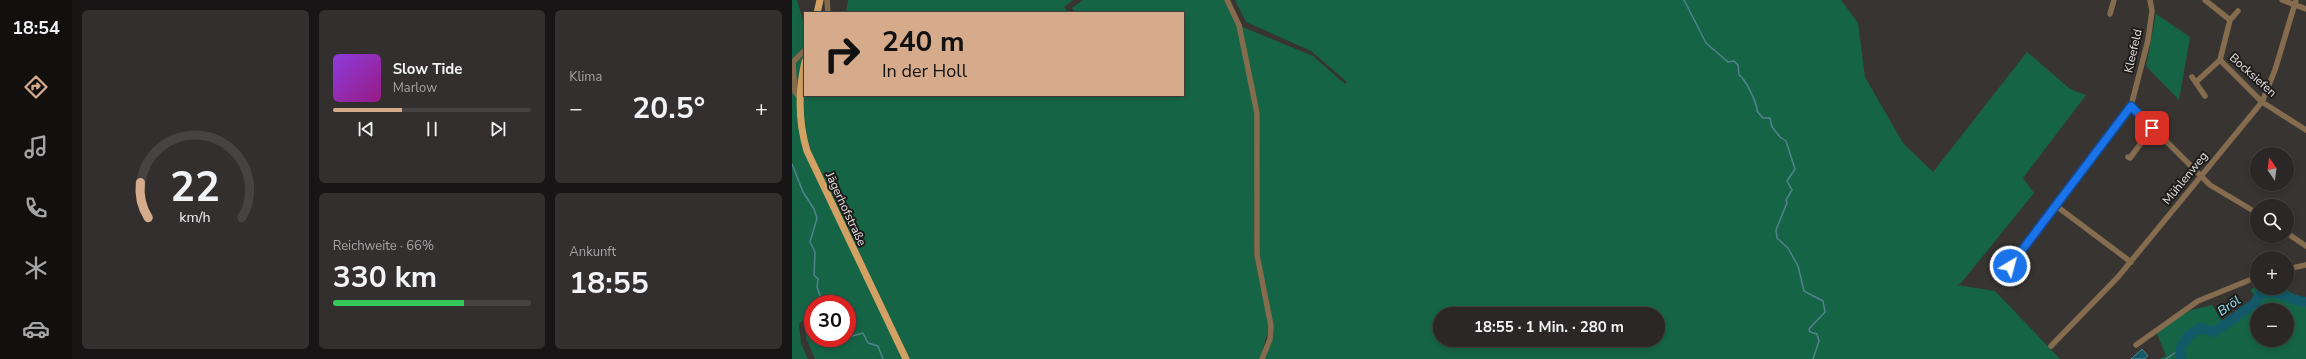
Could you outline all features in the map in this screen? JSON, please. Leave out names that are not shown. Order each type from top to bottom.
[{"type":"main road","points":[[817,12],[820,0]]},
{"type":"main road","name":"Jägerhofstraße","points":[[804,68],[799,114],[807,151],[906,359]]},
{"type":"street","points":[[827,0],[828,12]]},
{"type":"street","points":[[1228,0],[1239,25],[1257,113],[1257,255],[1271,326],[1270,339],[1262,359]]},
{"type":"street","points":[[2110,14],[2114,0]]},
{"type":"street","name":"Kleefeld","points":[[2131,106],[2148,40],[2152,11],[2150,0]]},
{"type":"street","points":[[2205,0],[2230,20]]},
{"type":"street","points":[[2282,0],[2295,3],[2306,9]]},
{"type":"street","name":"Mühlenweg","points":[[2050,346],[2130,262],[2262,102],[2275,70],[2295,3]]},
{"type":"street","name":"Bocksiefen","points":[[2238,11],[2230,20],[2220,60],[2262,102],[2306,130]]},
{"type":"street","points":[[800,98],[795,92],[793,63],[804,51]]},
{"type":"street","points":[[2205,96],[2194,80],[2220,60]]},
{"type":"street","points":[[2010,266],[2131,106],[2201,176],[2230,198],[2250,209]]},
{"type":"street","points":[[2128,157],[2130,158],[2152,128]]},
{"type":"street","points":[[2055,206],[2130,262]]},
{"type":"street","points":[[2294,239],[2306,246]]},
{"type":"street","points":[[2294,268],[2306,265]]},
{"type":"street","points":[[2136,345],[2168,320],[2198,301],[2250,280]]},
{"type":"green space","points":[[792,0],[797,0],[804,24],[804,96],[1184,96],[1184,12],[1075,12],[1072,8],[1083,0],[1224,0],[1238,28],[1256,117],[1254,255],[1269,327],[1260,359],[815,359],[810,347],[856,347],[856,295],[804,295],[804,320],[799,324],[801,343],[808,359],[792,359]]},
{"type":"green space","points":[[848,0],[1073,0],[1064,7],[1068,12],[846,12]]},
{"type":"green space","points":[[1235,0],[1841,0],[1858,23],[1865,77],[1903,143],[1933,172],[2027,52],[2070,89],[2086,95],[2023,178],[2034,193],[1961,283],[1957,285],[1995,291],[2060,359],[1265,359],[1271,341],[1259,255],[1260,117],[1240,26],[1313,56],[1345,84],[1347,82],[1311,51],[1246,22]]},
{"type":"green space","points":[[2156,14],[2190,37],[2179,100],[2146,66]]},
{"type":"green space","points":[[2294,294],[2300,298],[2306,297],[2306,359],[2159,359],[2166,356],[2156,331],[2191,310],[2212,305],[2222,321],[2239,313],[2256,297],[2254,295]]},
{"type":"water","points":[[2142,349],[2148,356],[2144,359],[2131,359]]},
{"type":"waterway","points":[[1684,0],[1706,43],[1728,62],[1734,61],[1738,65],[1739,75],[1742,77],[1751,92],[1757,111],[1763,118],[1770,118],[1772,127],[1780,137],[1786,141],[1795,169],[1787,181],[1792,190],[1786,200],[1787,203],[1776,230],[1777,238],[1788,248],[1798,266],[1804,291],[1823,301],[1825,312],[1809,329],[1810,332],[1817,334],[1819,341],[1813,359]]},
{"type":"waterway","points":[[792,164],[803,192],[814,209],[817,218],[810,242],[815,252],[814,275],[818,279],[817,287],[820,295]]},
{"type":"waterway","name":"Bröl","points":[[2181,359],[2180,349],[2188,336],[2200,328],[2214,332],[2255,303],[2260,294],[2278,294],[2306,302]]},
{"type":"waterway","points":[[856,335],[863,333],[868,343],[878,346],[883,359]]},
{"type":"waterway","points":[[2166,359],[2180,349]]},
{"type":"route","points":[[2010,266],[2131,106],[2152,128]]}]
